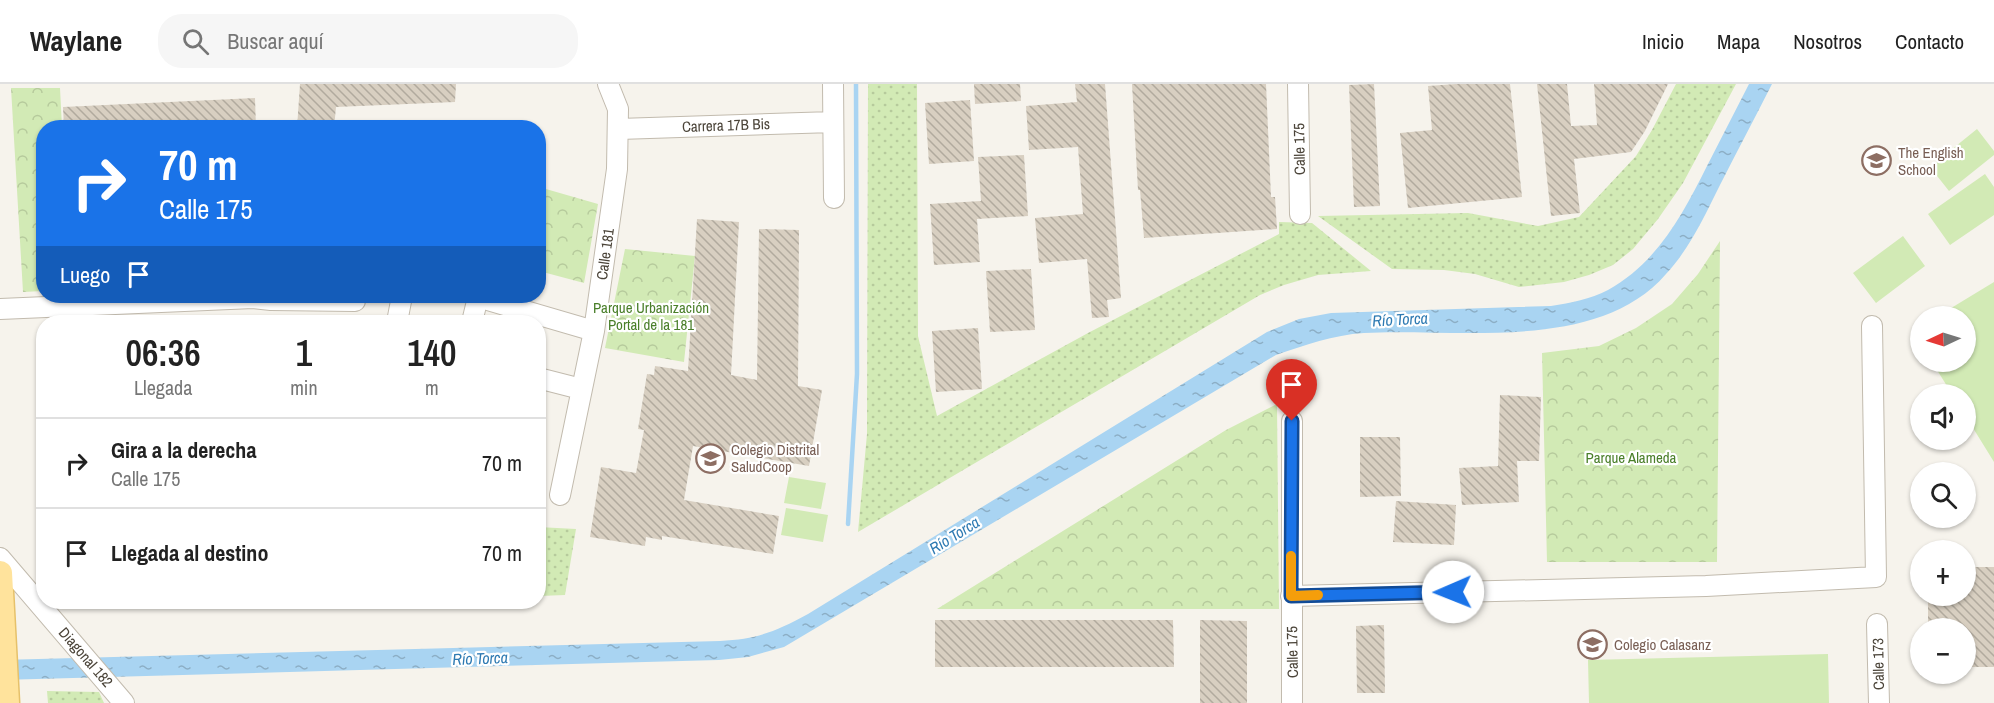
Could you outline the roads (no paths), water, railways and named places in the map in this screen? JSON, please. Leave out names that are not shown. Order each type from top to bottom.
[{"type":"main road","points":[[0,573],[7,700]]},
{"type":"street","name":"Calle 181","points":[[560,495],[594,331],[617,169],[618,110],[608,84]]},
{"type":"street","points":[[833,84],[834,198]]},
{"type":"street","name":"Calle 175","points":[[1298,84],[1300,214]]},
{"type":"street","name":"Carrera 17B Bis","points":[[619,129],[833,122]]},
{"type":"street","points":[[0,309],[138,303]]},
{"type":"street","points":[[500,303],[540,315]]},
{"type":"street","points":[[546,317],[594,331]]},
{"type":"street","points":[[1291,596],[1706,586],[1876,577],[1872,326]]},
{"type":"street","points":[[546,380],[581,389]]},
{"type":"street","name":"Calle 175","points":[[1292,421],[1292,703]]},
{"type":"street","name":"Diagonal 182","points":[[0,558],[36,600]]},
{"type":"street","name":"Diagonal 182","points":[[44,609],[120,697]]},
{"type":"street","name":"Calle 173","points":[[1878,624],[1879,703]]},
{"type":"water","name":"Río Torca","points":[[1749,84],[1772,84],[1689,243],[1666,274],[1637,299],[1603,316],[1565,326],[1483,333],[1353,334],[1319,341],[1276,355],[784,647],[748,657],[719,660],[0,680],[0,660],[720,641],[766,634],[808,614],[1267,332],[1299,319],[1331,313],[1551,306],[1580,300],[1608,290],[1641,266],[1667,236],[1688,202]]},
{"type":"waterway","points":[[848,524],[857,374],[856,84]]},
{"type":"place","name":"The English School","points":[[1877,161]]},
{"type":"place","name":"Colegio Distrital SaludCoop","points":[[710,458]]},
{"type":"place","name":"Colegio Calasanz","points":[[1593,644]]},
{"type":"park label","name":"Parque Urbanización Portal de la 181","points":[[651,316]]},
{"type":"park label","name":"Parque Alameda","points":[[1631,457]]}]
